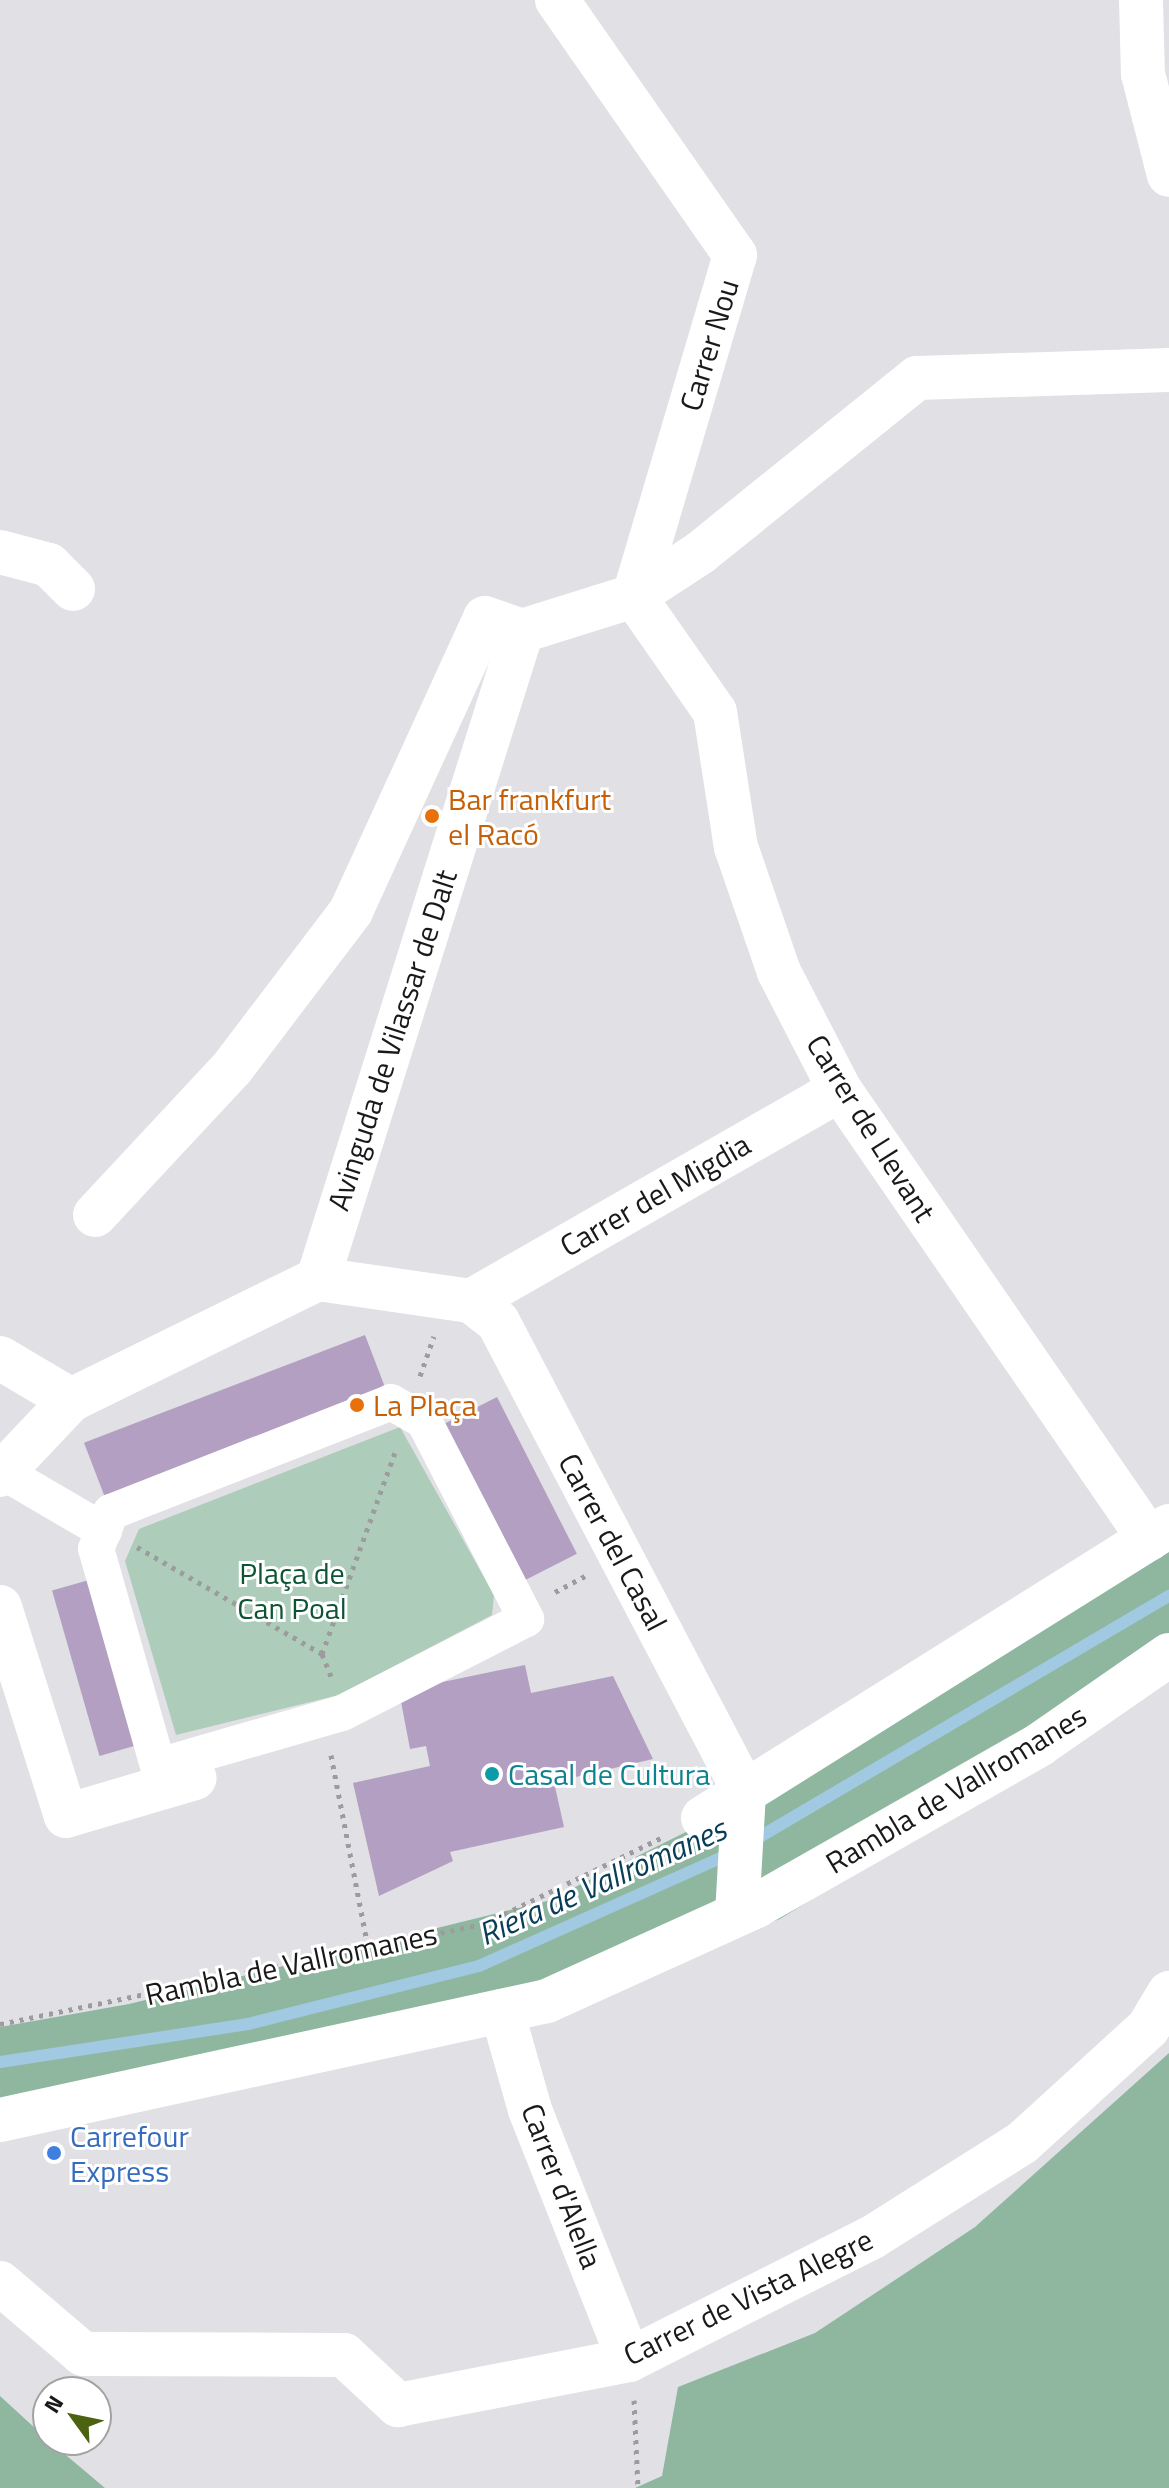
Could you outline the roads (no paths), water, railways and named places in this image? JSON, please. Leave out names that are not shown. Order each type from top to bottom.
[{"type":"street","name":"Carrer Nou","points":[[557,0],[735,255],[634,596]]},
{"type":"street","points":[[1141,0],[1143,74],[1169,175]]},
{"type":"street","points":[[95,1215],[232,1068],[351,911],[485,618],[522,631],[634,596],[700,553],[917,378],[1169,370]]},
{"type":"street","points":[[0,552],[49,565],[73,589]]},
{"type":"street","name":"Carrer de Llevant","points":[[634,596],[715,712],[736,847],[779,972],[840,1090],[1159,1533]]},
{"type":"street","name":"Avinguda de Vilassar de Dalt","points":[[318,1279],[522,631]]},
{"type":"street","name":"Carrer del Migdia","points":[[471,1301],[840,1090]]},
{"type":"street","points":[[118,1538],[2,1473],[71,1400],[318,1279],[471,1301]]},
{"type":"street","name":"Carrer del Casal","points":[[471,1301],[498,1322],[744,1791]]},
{"type":"street","points":[[0,1358],[71,1400]]},
{"type":"street","points":[[391,1402],[424,1421],[526,1619],[324,1718],[158,1766],[96,1549],[118,1538],[111,1512],[391,1402]]},
{"type":"street","points":[[703,1818],[744,1791],[886,1710],[1159,1533]]},
{"type":"street","points":[[0,1607],[66,1816],[195,1778]]},
{"type":"street","name":"Rambla de Vallromanes","points":[[0,2120],[547,2001],[737,1914],[1039,1745],[1169,1655]]},
{"type":"street","points":[[737,1914],[744,1791]]},
{"type":"street","name":"Carrer de Vista Alegre","points":[[0,2283],[83,2354],[344,2355],[398,2405],[629,2360],[871,2238],[1022,2143],[1148,2028],[1169,1993]]},
{"type":"street","name":"Carrer d'Alella","points":[[502,2011],[530,2110],[629,2360]]},
{"type":"waterway","name":"Riera de Vallromanes","points":[[751,1842],[1169,1596]]},
{"type":"waterway","name":"Riera de Vallromanes","points":[[0,2062],[248,2024],[479,1966],[732,1853]]},
{"type":"place","name":"Bar frankfurt el Racó","points":[[432,816]]},
{"type":"place","name":"La Plaça","points":[[357,1405]]},
{"type":"place","name":"Casal de Cultura","points":[[492,1774]]},
{"type":"place","name":"Carrefour Express","points":[[54,2153]]},
{"type":"park label","name":"Plaça de Can Poal","points":[[292,1590]]}]
